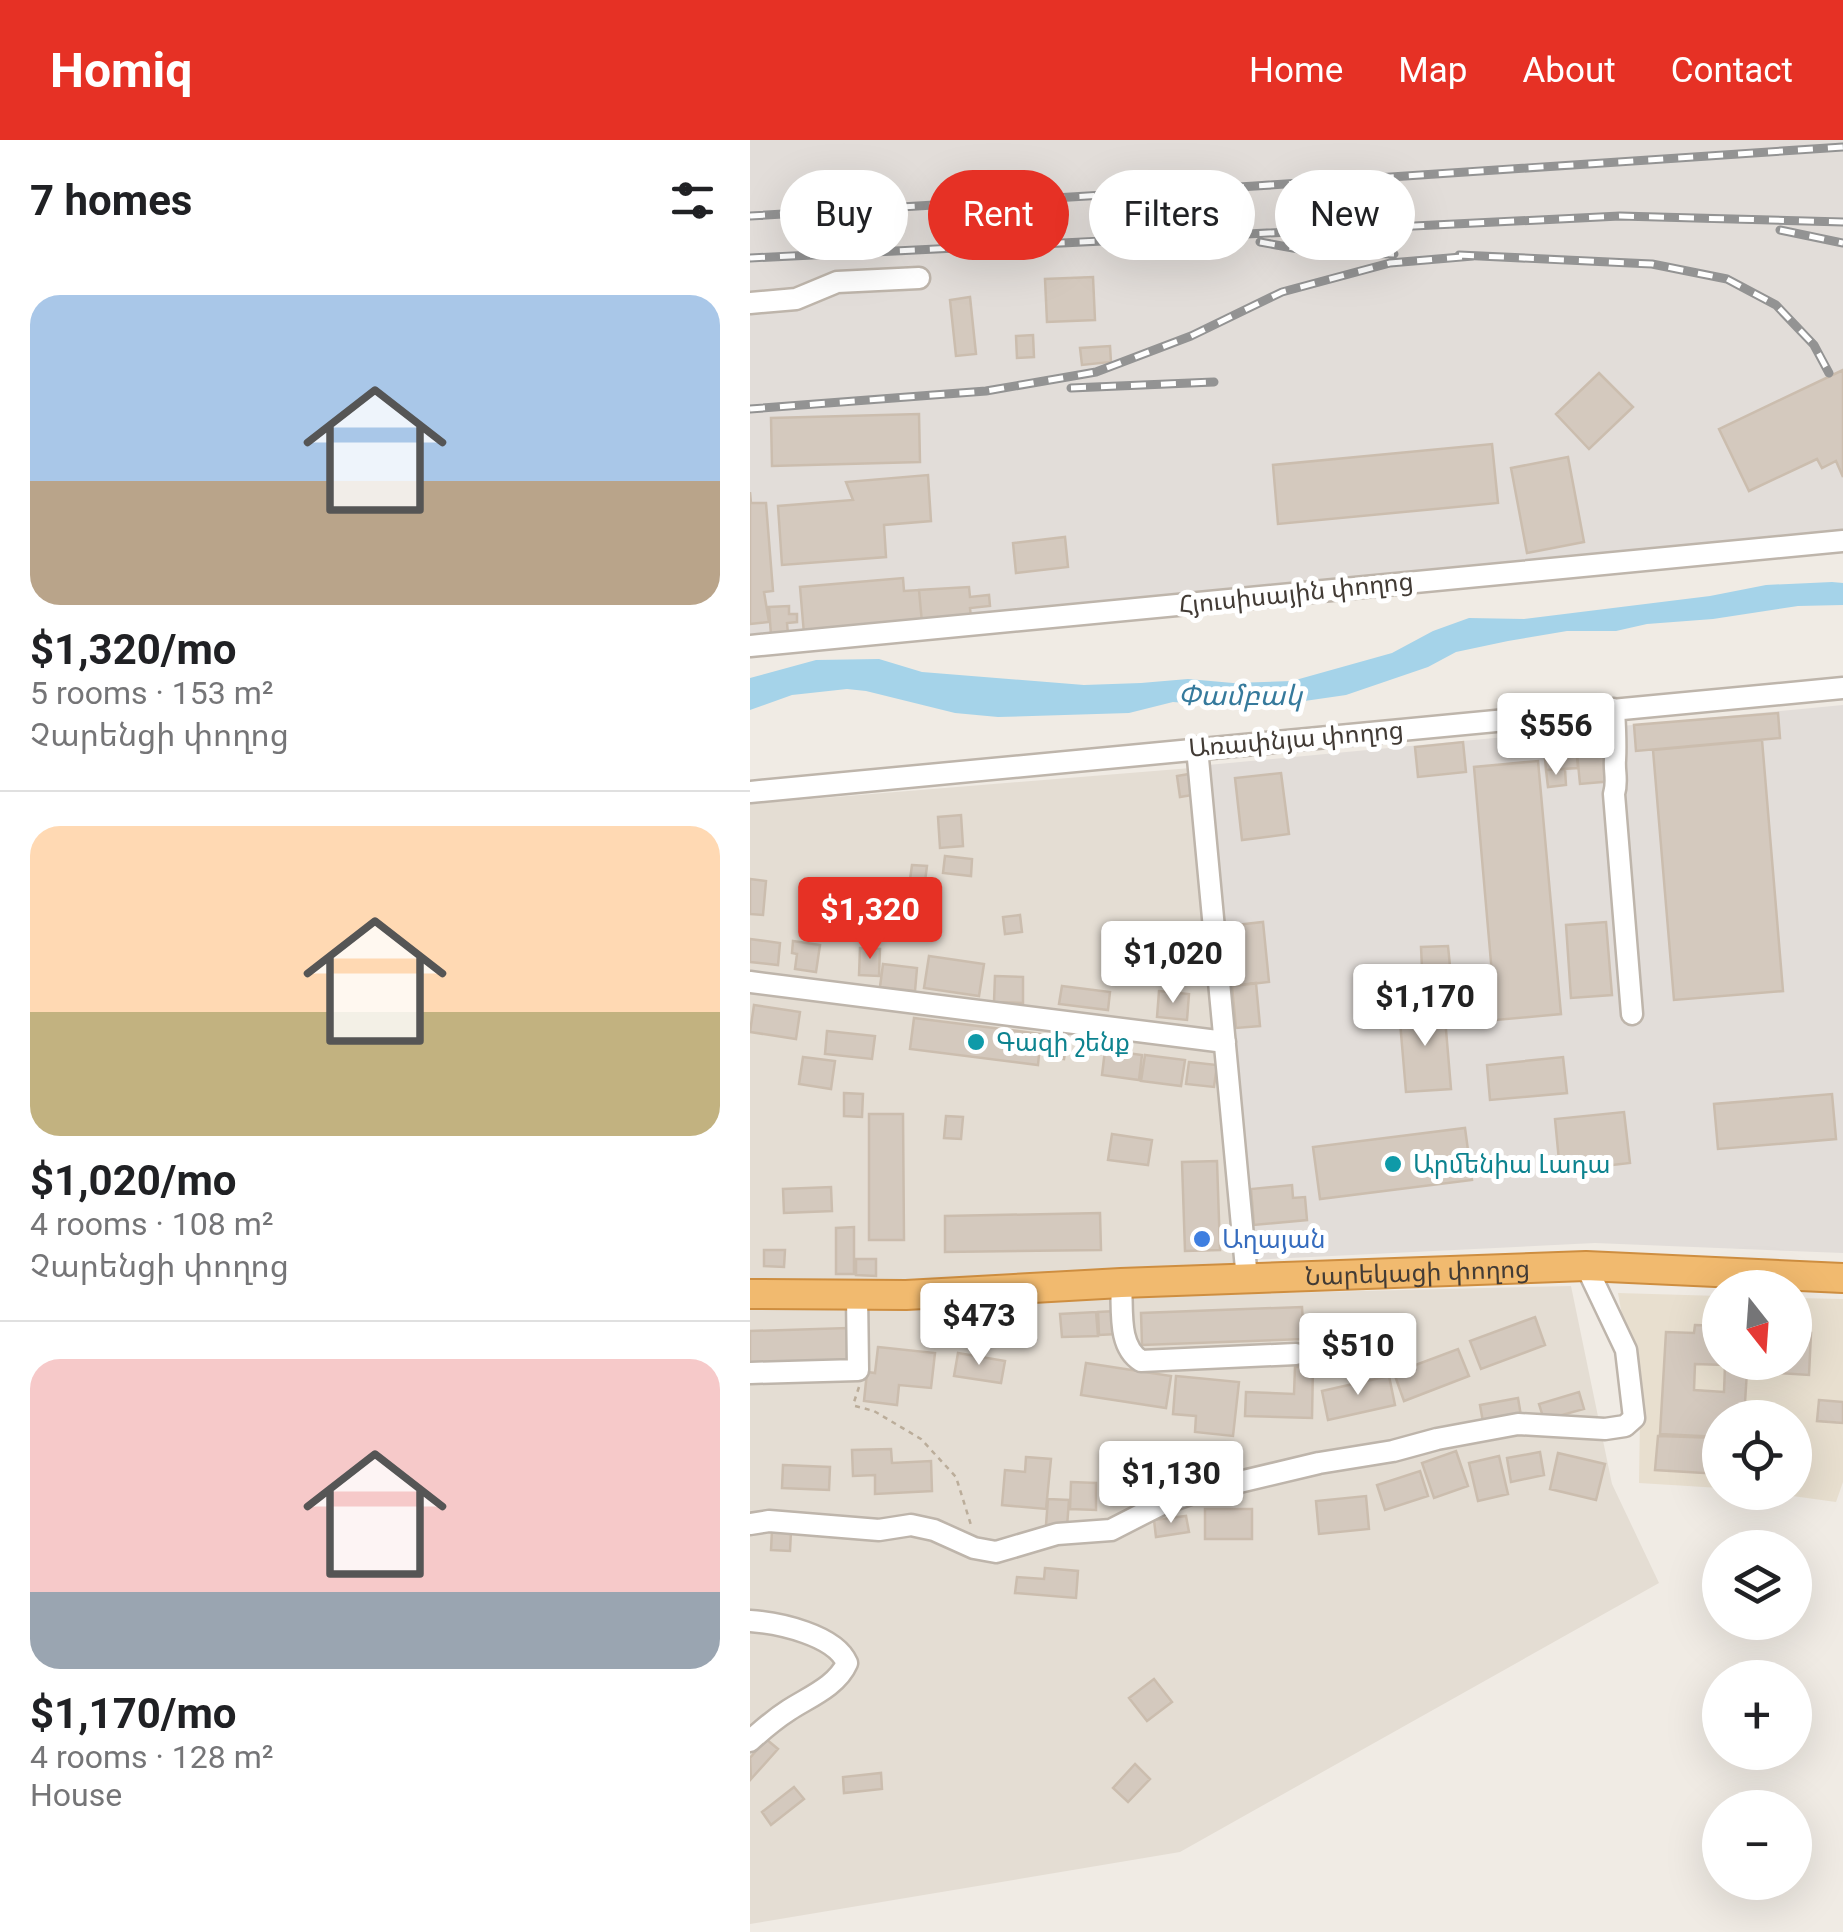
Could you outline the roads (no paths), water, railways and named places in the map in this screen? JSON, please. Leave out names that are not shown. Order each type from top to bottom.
[{"type":"highway","name":"Նարեկացի փողոց","points":[[750,1294],[906,1295],[1586,1266],[1843,1278]]},
{"type":"street","points":[[750,303],[796,299],[837,282],[919,278]]},
{"type":"street","name":"Հյուսիսային փողոց","points":[[750,646],[1843,541]]},
{"type":"street","name":"Առափնյա փողոց","points":[[750,792],[1843,688]]},
{"type":"street","points":[[1614,709],[1618,749],[1614,794],[1632,1014]]},
{"type":"street","points":[[1197,748],[1247,1279]]},
{"type":"street","points":[[750,982],[1225,1042]]},
{"type":"street","points":[[750,1524],[769,1521],[878,1530],[911,1525],[996,1552],[1057,1534],[1111,1530],[1193,1493],[1319,1462],[1393,1451],[1518,1424],[1605,1429],[1625,1426],[1634,1418],[1626,1350],[1586,1266]]},
{"type":"street","points":[[1121,1284],[1124,1339],[1128,1350],[1141,1362],[1296,1354]]},
{"type":"street","points":[[750,1374],[858,1370],[857,1295]]},
{"type":"street","points":[[750,1621],[781,1626],[834,1645],[848,1663],[827,1686],[766,1726],[750,1742]]},
{"type":"water","name":"Փամբակ","points":[[1843,583],[1843,605],[1798,606],[1616,631],[1567,631],[1508,641],[1456,652],[1428,667],[1346,695],[1277,705],[1240,707],[1173,702],[1129,713],[998,717],[955,713],[847,689],[792,695],[750,710],[750,678],[816,660],[879,659],[922,672],[1084,685],[1188,679],[1233,683],[1292,681],[1392,653],[1433,631],[1469,618],[1524,619],[1710,596],[1766,585]]},
{"type":"railway","points":[[750,216],[1843,147]]},
{"type":"railway","points":[[750,258],[1620,216],[1843,222]]},
{"type":"railway","points":[[1780,230],[1843,243]]},
{"type":"railway","points":[[1260,242],[1275,245]]},
{"type":"railway","points":[[1459,255],[1652,264],[1727,279],[1776,305],[1814,345],[1829,373]]},
{"type":"railway","points":[[750,409],[986,391],[1096,372],[1191,336],[1282,292],[1390,263],[1473,256]]},
{"type":"railway","points":[[1071,388],[1214,382]]},
{"type":"place","name":"Գազի շենք","points":[[976,1042]]},
{"type":"place","name":"Արմենիա Լադա","points":[[1393,1164]]},
{"type":"place","name":"Աղայան","points":[[1202,1239]]}]
